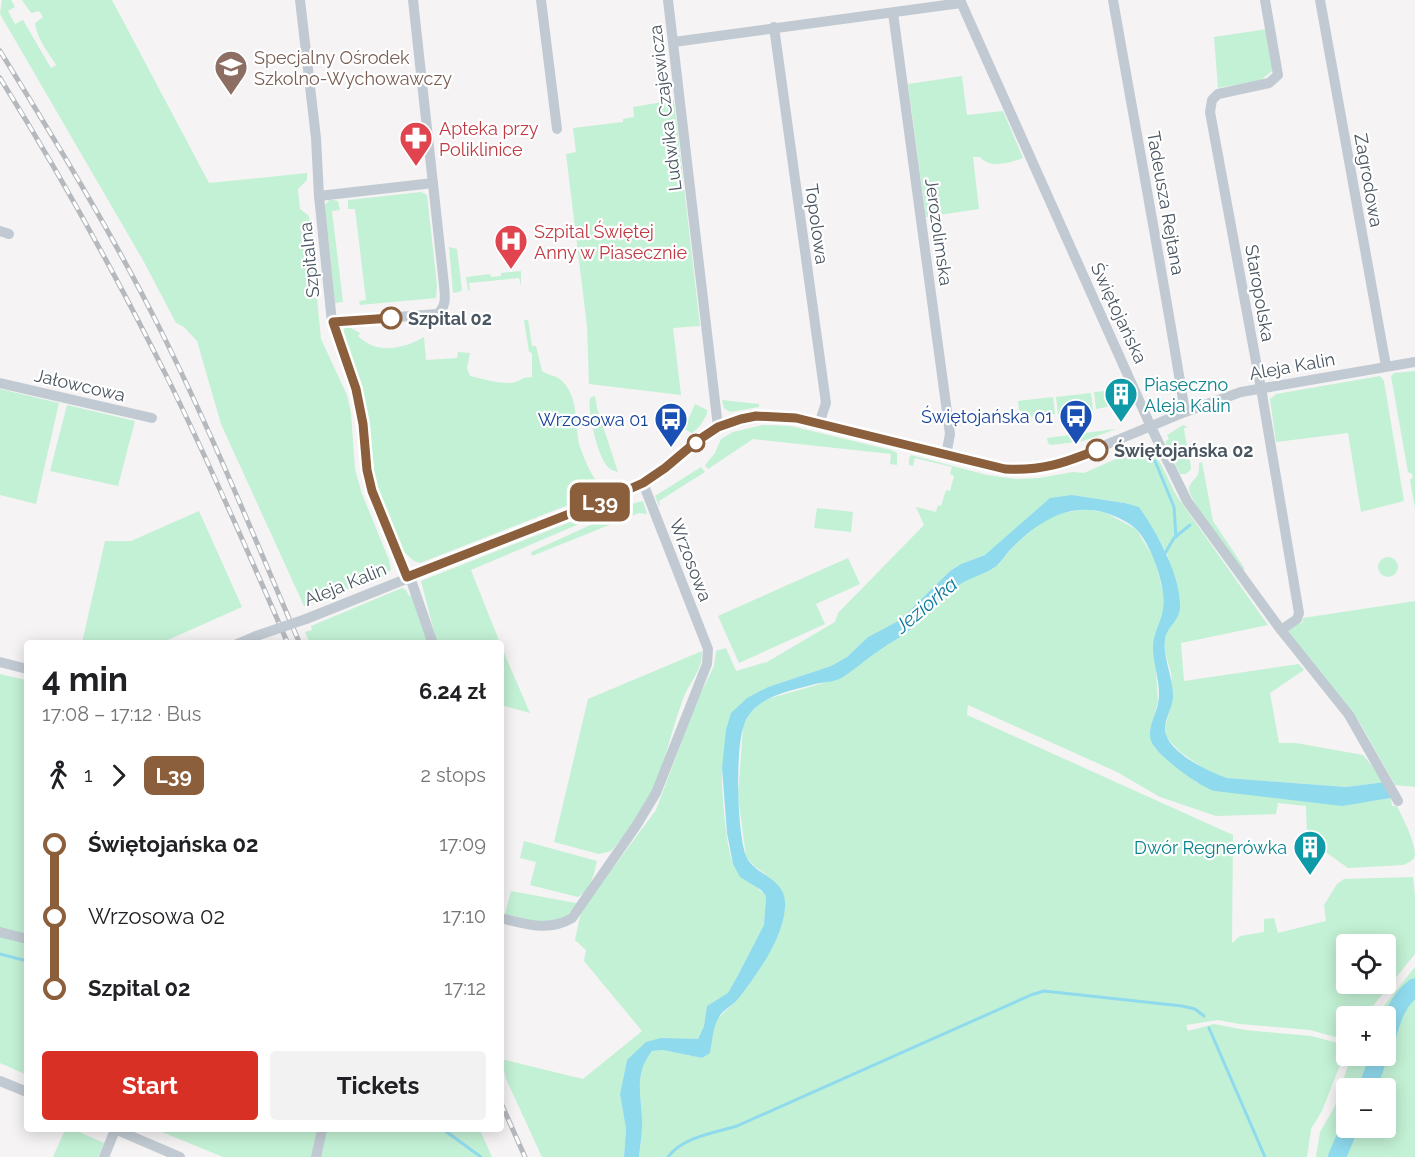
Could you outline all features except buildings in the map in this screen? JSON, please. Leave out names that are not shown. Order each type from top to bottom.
[{"type":"street","name":"Szpitalna","points":[[300,0],[316,138],[319,195],[333,322],[356,389],[372,491],[407,577],[412,583],[432,640]]},
{"type":"street","points":[[333,322],[433,315],[443,308],[445,297],[413,0]]},
{"type":"street","points":[[541,0],[557,129]]},
{"type":"street","name":"Ludwika Czajewicza","points":[[668,0],[718,427]]},
{"type":"street","name":"Tadeusza Rejtana","points":[[1113,0],[1179,365],[1185,412]]},
{"type":"street","name":"Staropolska","points":[[1265,0],[1278,75],[1269,83],[1218,94],[1212,100],[1210,112],[1299,613],[1296,619],[1281,630]]},
{"type":"street","name":"Zagrodowa","points":[[1320,0],[1386,366]]},
{"type":"street","points":[[674,42],[960,2]]},
{"type":"street","name":"Świętojańska","points":[[960,2],[1151,427],[1187,501],[1281,630],[1349,716],[1398,801]]},
{"type":"street","name":"Jerozolimska","points":[[893,12],[950,434],[946,456]]},
{"type":"street","name":"Topolowa","points":[[774,27],[826,403],[819,424]]},
{"type":"street","points":[[319,195],[433,183]]},
{"type":"street","name":"Aleja Kalin","points":[[246,640],[306,619],[643,483],[718,427],[741,419],[770,416],[796,418],[1005,469],[1035,469],[1057,465],[1224,397],[1260,387],[1415,362]]},
{"type":"street","name":"Jałowcowa","points":[[0,383],[152,418]]},
{"type":"street","name":"Wrzosowa","points":[[504,919],[545,927],[562,924],[572,918],[657,794],[707,664],[708,649],[643,483]]},
{"type":"street","points":[[0,662],[24,668]]},
{"type":"street","points":[[0,932],[24,938]]},
{"type":"street","points":[[0,1081],[24,1091]]},
{"type":"street","points":[[104,1157],[115,1132]]},
{"type":"street","points":[[121,1132],[180,1157]]},
{"type":"street","points":[[316,1157],[322,1132]]},
{"type":"green space","points":[[2,0],[11,0],[15,7],[8,11],[15,24],[23,20],[51,68],[56,65],[40,40],[35,23],[43,17],[39,11],[31,13],[22,0],[112,0],[209,183],[307,173],[307,180],[298,189],[300,209],[309,216],[321,339],[347,395],[351,413],[355,469],[362,494],[391,569],[377,580],[367,581],[304,606],[221,424],[197,341],[184,327],[176,323],[144,262],[0,14]]},
{"type":"green space","points":[[1268,29],[1272,71],[1261,80],[1218,88],[1214,37]]},
{"type":"green space","points":[[962,76],[967,115],[1003,111],[1023,158],[995,164],[984,161],[980,157],[973,157],[979,209],[926,217],[908,84]]},
{"type":"green space","points":[[674,100],[700,326],[673,328],[681,395],[589,384],[587,326],[566,154],[576,152],[573,128],[623,122],[623,119],[634,117],[633,107]]},
{"type":"green space","points":[[421,192],[427,195],[437,285],[436,298],[360,305],[359,301],[366,300],[355,209],[348,209],[348,200]]},
{"type":"green space","points":[[330,199],[338,201],[340,210],[332,211],[343,302],[335,303],[325,205]]},
{"type":"green space","points":[[449,247],[457,249],[462,290],[453,293]]},
{"type":"green space","points":[[521,271],[521,286],[519,278],[469,283],[470,291],[468,290],[466,277],[490,274],[491,277],[501,276],[501,273]]},
{"type":"green space","points":[[524,320],[528,320],[532,346],[536,346],[542,371],[560,379],[572,396],[578,439],[583,456],[596,481],[604,483],[607,488],[591,496],[590,493],[584,494],[568,505],[420,563],[414,561],[404,552],[375,479],[365,401],[342,337],[344,328],[351,328],[360,333],[358,336],[365,342],[382,348],[408,345],[424,337],[426,360],[457,358],[458,352],[470,353],[467,368],[470,376],[512,383],[532,377],[532,353],[529,352]]},
{"type":"green space","points":[[1415,371],[1415,509],[1410,480],[1413,477],[1408,472],[1391,376],[1394,373]]},
{"type":"green space","points":[[1380,376],[1384,381],[1404,501],[1361,512],[1348,433],[1276,442],[1270,399],[1276,394]]},
{"type":"green space","points":[[0,389],[59,403],[36,504],[0,495]]},
{"type":"green space","points":[[1117,390],[1127,408],[1125,412],[1114,413],[1112,406],[1096,409],[1094,392]]},
{"type":"green space","points":[[1091,393],[1093,410],[1058,414],[1056,397]]},
{"type":"green space","points":[[595,396],[618,472],[610,469],[605,463],[597,445],[590,404],[590,398]]},
{"type":"green space","points":[[1053,397],[1055,414],[1020,418],[1018,401]]},
{"type":"green space","points":[[722,400],[759,404],[759,407],[730,412],[724,408]]},
{"type":"green space","points":[[695,404],[707,410],[707,414],[700,426],[692,433],[684,429]]},
{"type":"green space","points":[[67,405],[135,421],[118,486],[50,471]]},
{"type":"green space","points":[[763,425],[791,426],[891,450],[897,453],[897,465],[890,464],[891,454],[753,439],[708,469],[705,465],[715,453],[721,439],[733,432]]},
{"type":"green space","points":[[1183,425],[1188,427],[1184,428],[1191,469],[1186,474],[1180,474],[1165,442],[1169,439],[1167,435]]},
{"type":"green space","points":[[1116,429],[1083,441],[1051,445],[1047,438]]},
{"type":"green space","points":[[1136,450],[1151,453],[1160,462],[1176,495],[1268,625],[1181,643],[1184,681],[1299,664],[1304,670],[1270,693],[1279,743],[1296,743],[1363,755],[1385,782],[1346,787],[1227,778],[1212,774],[1180,752],[1166,737],[1165,727],[1173,699],[1171,673],[1164,641],[1178,594],[1167,553],[1139,507],[1072,495],[985,555],[950,571],[900,620],[868,637],[847,657],[831,666],[768,687],[741,703],[723,762],[725,818],[734,865],[745,879],[766,896],[764,926],[728,994],[707,1006],[704,1026],[698,1039],[680,1040],[627,1060],[620,1094],[626,1129],[624,1157],[542,1157],[506,1079],[504,1060],[583,1079],[642,1031],[584,961],[586,950],[575,940],[580,916],[586,904],[656,810],[697,701],[714,666],[716,651],[726,648],[736,671],[767,662],[835,622],[838,613],[924,525],[916,507],[936,512],[938,505],[941,506],[946,490],[950,491],[954,476],[950,474],[952,467],[915,458],[913,466],[909,465],[911,455],[987,475],[1017,479],[1073,472],[1084,473]]},
{"type":"green space","points":[[1202,462],[1213,521],[1245,569],[1241,571],[1190,494],[1189,488],[1197,476],[1199,463]]},
{"type":"green space","points":[[701,467],[705,472],[659,501],[659,506],[655,496]]},
{"type":"green space","points":[[643,501],[647,514],[639,513],[532,556],[531,552],[617,513],[620,507]]},
{"type":"green space","points":[[817,508],[853,512],[851,532],[814,528]]},
{"type":"green space","points":[[1086,509],[1106,513],[1136,529],[1155,560],[1164,606],[1154,640],[1158,702],[1150,730],[1154,747],[1197,783],[1373,801],[1391,798],[1392,806],[1397,806],[1411,837],[1415,856],[1408,863],[1348,868],[1307,839],[1306,806],[1278,803],[1276,814],[1216,816],[1160,797],[1117,772],[968,705],[967,715],[1233,835],[1232,943],[1240,936],[1264,932],[1264,919],[1274,918],[1278,933],[1326,921],[1324,905],[1337,884],[1344,879],[1413,877],[1415,954],[1396,977],[1396,934],[1336,934],[1336,994],[1383,994],[1373,1006],[1336,1006],[1336,1037],[1310,1030],[1218,1020],[1186,1025],[1188,1031],[1214,1024],[1245,1030],[1311,1036],[1336,1042],[1336,1066],[1340,1066],[1322,1111],[1311,1129],[1307,1157],[639,1157],[642,1133],[640,1084],[646,1059],[652,1051],[663,1050],[702,1058],[718,1018],[736,1001],[767,955],[780,928],[785,908],[765,874],[746,857],[738,796],[743,726],[751,712],[764,700],[841,678],[910,631],[932,607],[958,585],[999,564],[1014,546],[1039,524],[1057,514]]},
{"type":"green space","points":[[199,511],[242,607],[168,640],[83,640],[105,541],[131,541]]},
{"type":"green space","points":[[593,513],[598,516],[471,570],[499,640],[436,640],[421,581]]},
{"type":"green space","points":[[1388,557],[1395,560],[1398,567],[1395,574],[1388,577],[1381,574],[1378,567],[1381,560]]},
{"type":"green space","points":[[848,558],[860,584],[816,604],[825,624],[739,663],[718,616]]},
{"type":"green space","points":[[402,588],[409,596],[412,594],[427,640],[309,640],[305,632],[312,630],[311,626]]},
{"type":"green space","points":[[1415,601],[1415,787],[1395,785],[1360,723],[1287,631],[1293,625],[1302,623],[1303,618]]},
{"type":"green space","points":[[702,651],[698,671],[682,702],[655,787],[646,806],[632,826],[611,851],[599,854],[554,842],[588,699]]},
{"type":"green space","points":[[504,653],[530,713],[504,706]]},
{"type":"green space","points":[[0,674],[24,680],[24,1074],[0,1063]]},
{"type":"green space","points":[[524,841],[597,861],[586,890],[578,897],[530,885],[536,862],[520,858]]},
{"type":"green space","points":[[511,891],[576,903],[563,918],[545,922],[535,921],[505,914]]},
{"type":"green space","points":[[1415,967],[1415,1157],[1316,1157],[1320,1132],[1336,1103],[1336,1138],[1396,1138],[1396,1078],[1344,1078],[1348,1066],[1396,1066],[1396,1006],[1384,1006],[1393,994],[1396,994],[1396,991]]},
{"type":"green space","points":[[64,1132],[79,1132],[104,1143],[98,1157],[53,1157]]},
{"type":"green space","points":[[162,1132],[481,1132],[492,1157],[223,1157]]},
{"type":"water","name":"Jeziorka","points":[[1072,495],[1139,507],[1167,555],[1177,582],[1180,608],[1165,640],[1173,698],[1165,729],[1172,745],[1180,753],[1199,766],[1227,778],[1346,787],[1385,782],[1391,798],[1342,806],[1215,791],[1190,778],[1171,763],[1156,749],[1150,738],[1150,728],[1159,697],[1153,642],[1164,600],[1160,578],[1152,555],[1136,529],[1114,516],[1092,510],[1080,510],[1056,516],[1024,537],[995,567],[963,582],[932,606],[909,631],[843,677],[774,696],[756,707],[749,715],[741,737],[738,771],[743,844],[750,863],[776,883],[781,890],[785,898],[783,920],[774,945],[760,968],[738,999],[719,1016],[710,1053],[702,1058],[663,1050],[652,1051],[646,1059],[641,1076],[642,1133],[639,1157],[624,1157],[626,1129],[620,1094],[627,1060],[646,1042],[661,1038],[698,1039],[704,1026],[707,1006],[728,993],[764,925],[766,896],[761,890],[740,877],[733,864],[727,833],[722,768],[726,730],[731,713],[747,698],[768,687],[831,666],[847,657],[868,637],[900,620],[950,571],[985,555],[1050,498]]},
{"type":"waterway","points":[[1155,461],[1174,507],[1176,537]]},
{"type":"waterway","points":[[1164,555],[1174,538],[1190,525]]},
{"type":"waterway","points":[[0,954],[24,960]]},
{"type":"waterway","points":[[1396,1011],[1415,987]]},
{"type":"waterway","points":[[668,1157],[674,1150],[690,1140],[737,1126],[1044,991],[1182,1006],[1195,1009],[1204,1016]]},
{"type":"waterway","points":[[1209,1028],[1265,1157]]},
{"type":"waterway","points":[[1371,1078],[1375,1066]]},
{"type":"waterway","points":[[447,1132],[481,1157]]},
{"type":"waterway","points":[[1337,1157],[1345,1138]]},
{"type":"railway","points":[[0,51],[104,224],[143,295],[216,447],[298,640]]},
{"type":"railway","points":[[0,78],[110,267],[150,344],[216,480],[286,640]]},
{"type":"railway","points":[[504,1110],[525,1157]]},
{"type":"bus line","name":"L39","points":[[391,318],[333,322],[356,389],[372,491],[378,511],[407,577],[643,483],[709,432],[741,419],[756,416],[796,418],[1005,469],[1035,469],[1057,465],[1097,450]]},
{"type":"place","name":"Specjalny Ośrodek Szkolno-Wychowawczy","points":[[231,96]]},
{"type":"place","name":"Apteka przy Poliklinice","points":[[416,167]]},
{"type":"place","name":"Szpital Świętej Anny w Piasecznie","points":[[511,270]]},
{"type":"place","name":"Szpital 02","points":[[391,318]]},
{"type":"place","name":"Piaseczno Aleja Kalin","points":[[1121,423]]},
{"type":"place","name":"Świętojańska 01","points":[[1076,445]]},
{"type":"place","name":"Wrzosowa 01","points":[[671,448]]},
{"type":"place","name":"Świętojańska 02","points":[[1097,450]]},
{"type":"place","name":"Dwór Regnerówka","points":[[1310,876]]}]
